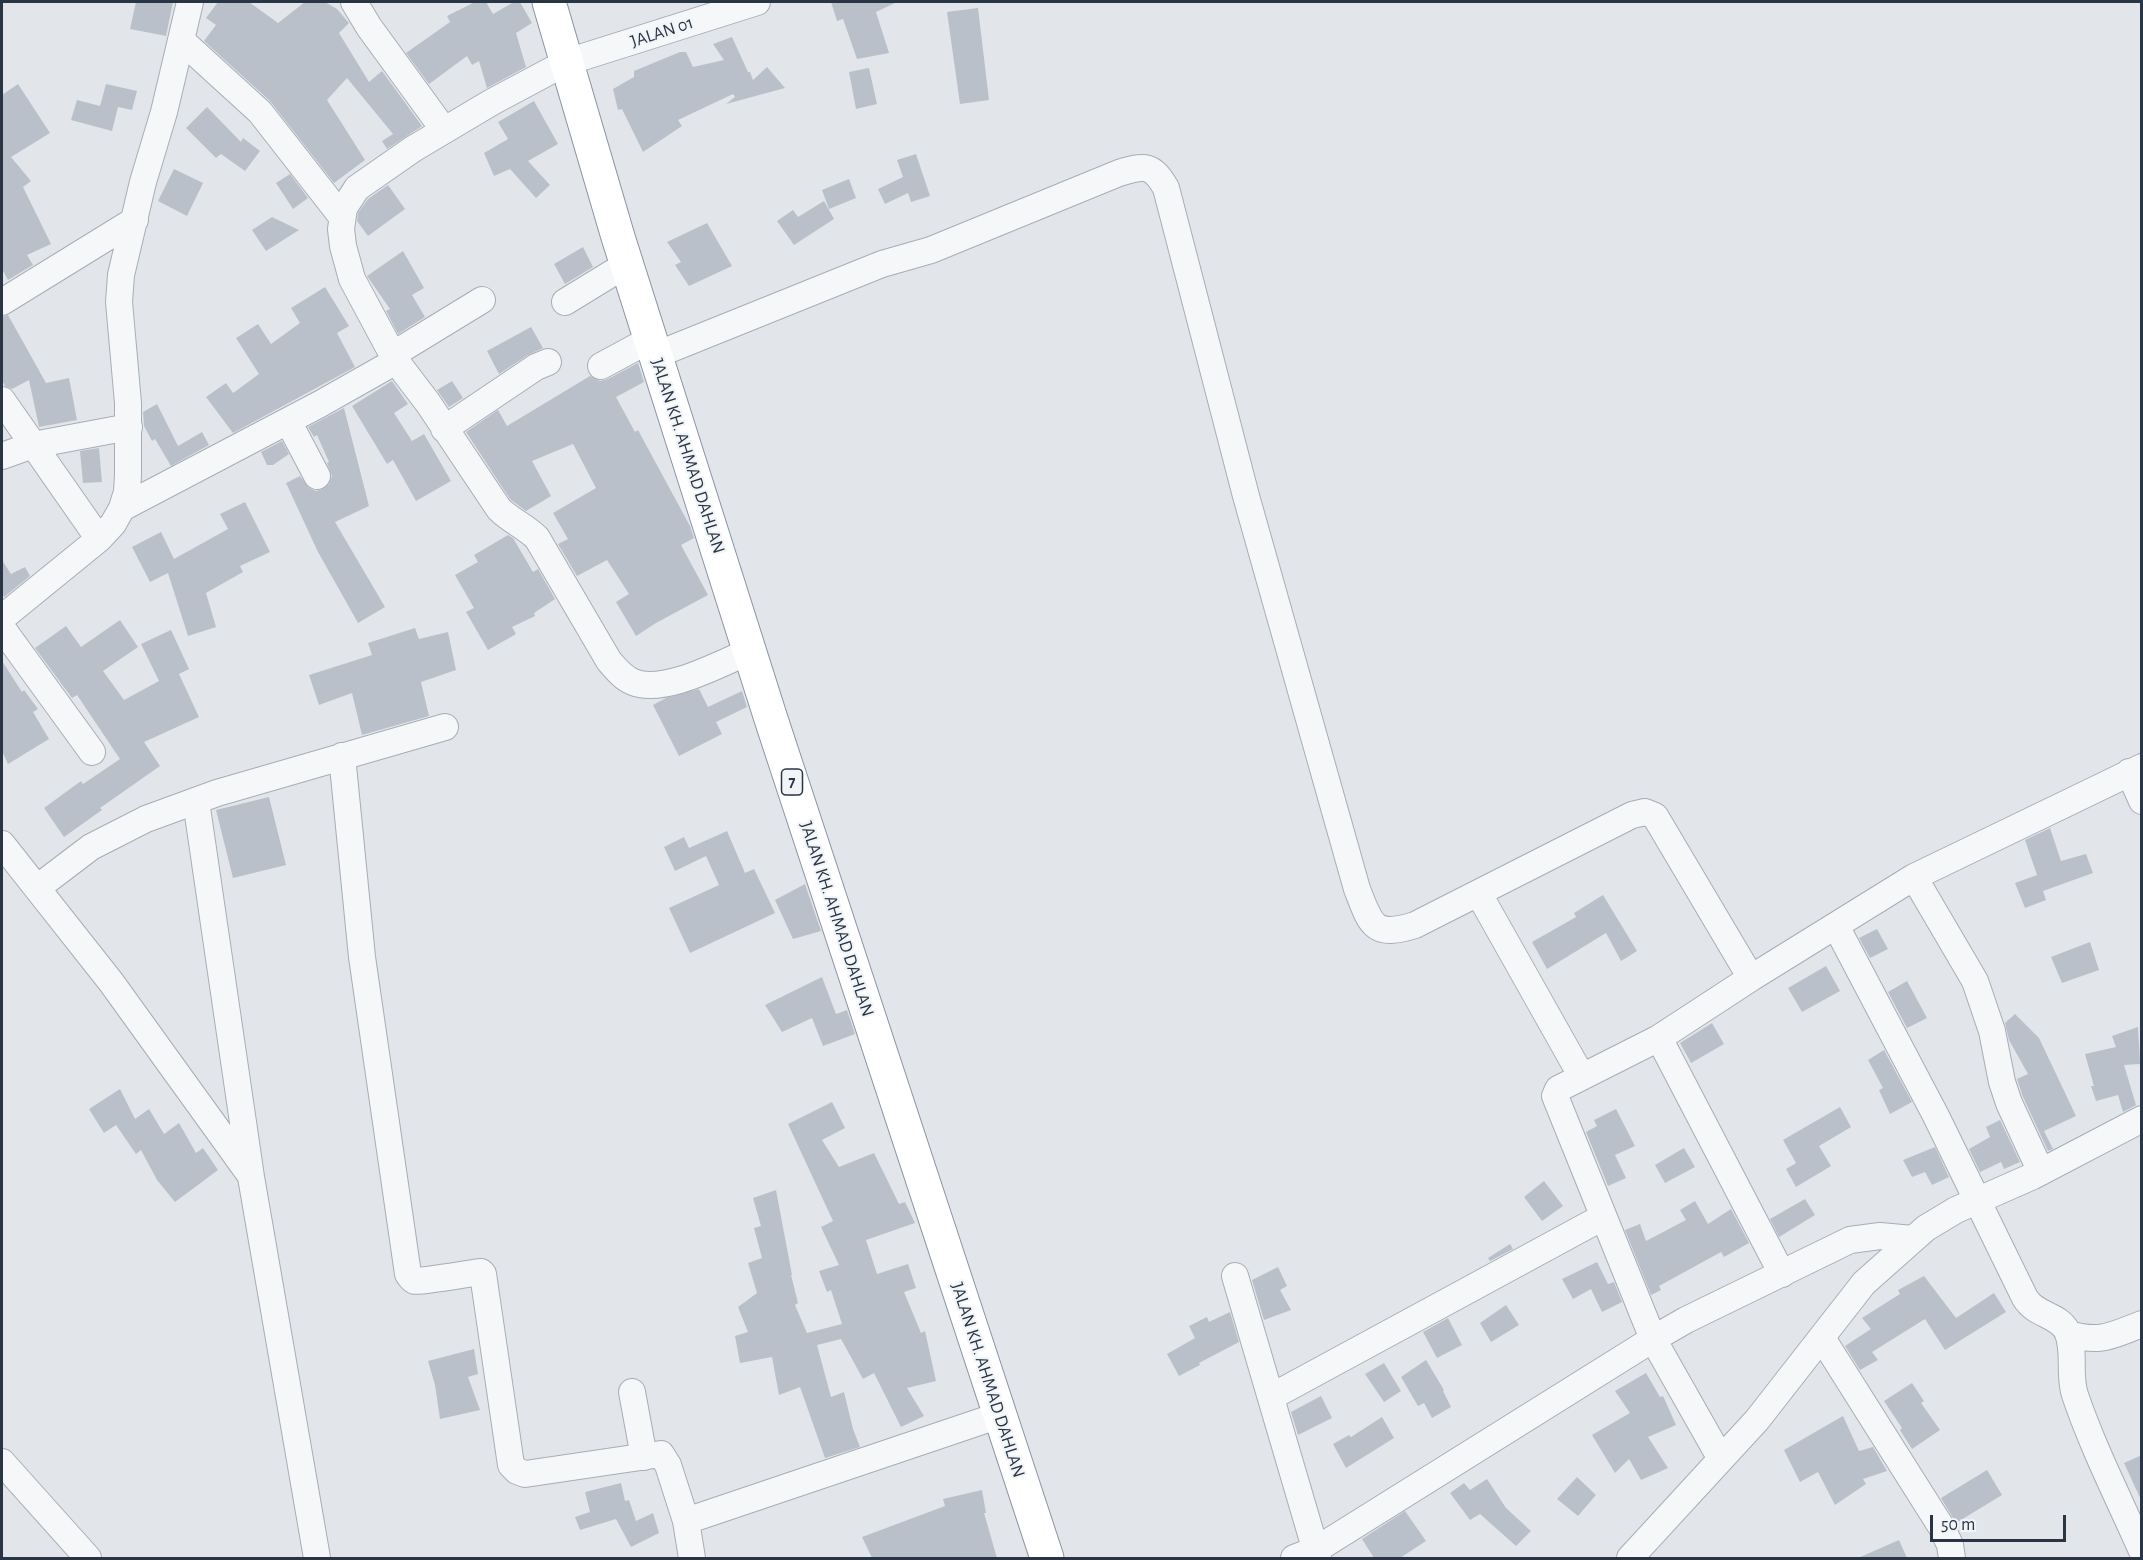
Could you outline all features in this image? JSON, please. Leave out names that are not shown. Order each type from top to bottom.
[{"type":"highway","name":"JALAN KH. AHMAD DAHLAN","points":[[549,2],[627,264],[750,651],[1047,1558]]},
{"type":"street","points":[[2,618],[99,539],[113,524],[122,508],[127,492],[129,427],[119,302],[121,275],[190,2]]},
{"type":"street","points":[[354,2],[369,27],[444,130]]},
{"type":"street","name":"JALAN 01","points":[[342,217],[344,208],[357,188],[444,130],[567,62],[757,2]]},
{"type":"street","points":[[181,40],[260,112],[342,217],[343,246],[352,279],[394,358],[428,403],[499,509],[507,518],[527,528],[537,538],[609,660],[622,676],[634,683],[650,686],[677,681],[750,651]]},
{"type":"street","points":[[601,366],[882,264],[931,250],[1119,173],[1145,167],[1152,169],[1159,175],[1166,188],[1250,507],[1347,856],[1371,922],[1387,931],[1415,925],[1632,814],[1650,813],[1655,816],[1662,827],[1750,978]]},
{"type":"street","points":[[2,302],[135,220]]},
{"type":"street","points":[[564,302],[627,264]]},
{"type":"street","points":[[122,508],[288,421],[394,358],[482,300]]},
{"type":"street","points":[[444,429],[536,367],[548,362]]},
{"type":"street","points":[[2,400],[99,539]]},
{"type":"street","points":[[288,421],[317,476]]},
{"type":"street","points":[[2,456],[33,446],[129,427]]},
{"type":"street","points":[[2,628],[92,752]]},
{"type":"street","points":[[37,888],[91,847],[146,819],[196,801],[342,756],[445,727]]},
{"type":"street","points":[[342,756],[362,957],[408,1274],[417,1282],[464,1274],[481,1272],[483,1274],[510,1465],[517,1472],[525,1474],[661,1454],[666,1460],[686,1521],[692,1558]]},
{"type":"street","points":[[1721,1459],[1653,1339],[1555,1096],[1558,1089],[1659,1038],[1750,978],[1914,877],[2135,770],[2142,801]]},
{"type":"street","points":[[196,801],[251,1177],[317,1558]]},
{"type":"street","points":[[2,844],[111,982],[251,1177]]},
{"type":"street","points":[[1914,877],[1975,981],[1992,1031],[2002,1082],[2009,1103],[2041,1172]]},
{"type":"street","points":[[1479,894],[1582,1077]]},
{"type":"street","points":[[1836,926],[1936,1116],[2030,1306],[2058,1321],[2068,1334],[2073,1391],[2084,1422],[2142,1551]]},
{"type":"street","points":[[1659,1038],[1782,1274]]},
{"type":"street","points":[[1630,1558],[1757,1420],[1864,1282],[1913,1239],[1936,1222],[1977,1200],[2041,1172],[2142,1119]]},
{"type":"street","points":[[1271,1397],[1603,1217]]},
{"type":"street","points":[[1235,1276],[1271,1397],[1310,1555],[1686,1320],[1850,1240],[1880,1236],[1913,1239]]},
{"type":"street","points":[[2068,1334],[2099,1340],[2142,1324]]},
{"type":"street","points":[[1822,1338],[1942,1528],[1950,1545],[1952,1558]]},
{"type":"street","points":[[632,1392],[644,1457]]},
{"type":"street","points":[[686,1521],[1000,1415]]},
{"type":"street","points":[[2,1462],[88,1558]]},
{"type":"building","points":[[136,2],[173,2],[166,36],[130,29]]},
{"type":"building","points":[[218,2],[249,2],[278,23],[305,2],[325,2],[337,9],[349,23],[339,33],[369,82],[382,71],[422,126],[387,149],[382,141],[393,134],[347,78],[327,100],[365,160],[334,183],[270,101],[204,41],[216,25],[206,18]]},
{"type":"building","points":[[475,2],[486,2],[493,14],[514,2],[520,2],[532,23],[516,33],[526,67],[487,88],[479,61],[472,65],[467,56],[429,84],[406,53],[450,22],[447,16]]},
{"type":"building","points":[[831,2],[897,2],[876,12],[889,53],[857,59],[843,19],[837,21]]},
{"type":"building","points":[[978,8],[989,100],[960,104],[947,12]]},
{"type":"building","points":[[732,37],[753,80],[767,67],[785,88],[726,104],[735,97],[733,94],[678,120],[682,126],[643,152],[622,109],[618,110],[613,89],[634,77],[634,71],[680,52],[686,52],[693,67],[724,60],[713,44]]},
{"type":"building","points":[[869,68],[877,104],[856,109],[849,72]]},
{"type":"building","points":[[18,84],[50,133],[11,157],[31,181],[23,187],[51,244],[27,255],[33,265],[8,280],[2,269],[2,95]]},
{"type":"building","points":[[106,84],[137,91],[132,110],[118,107],[112,131],[71,120],[77,100],[100,106]]},
{"type":"building","points":[[534,101],[558,144],[528,161],[550,185],[536,198],[510,169],[494,176],[484,153],[508,139],[498,122]]},
{"type":"building","points":[[207,107],[241,142],[243,138],[260,151],[245,171],[221,154],[216,158],[186,128]]},
{"type":"building","points":[[916,154],[930,196],[911,202],[908,193],[885,204],[878,189],[903,177],[897,160]]},
{"type":"building","points":[[174,169],[203,183],[187,216],[158,201]]},
{"type":"building","points":[[290,174],[308,198],[293,209],[276,183]]},
{"type":"building","points":[[849,179],[856,198],[829,209],[822,190]]},
{"type":"building","points":[[388,185],[405,209],[368,236],[357,221],[358,213],[368,199]]},
{"type":"building","points":[[824,201],[834,219],[794,245],[777,221],[793,210],[798,217]]},
{"type":"building","points":[[272,217],[299,230],[266,251],[252,230]]},
{"type":"building","points":[[707,223],[732,266],[689,286],[675,265],[681,262],[667,242]]},
{"type":"building","points":[[583,247],[593,267],[565,284],[554,264]]},
{"type":"building","points":[[403,251],[424,288],[412,295],[425,317],[398,334],[386,311],[390,309],[367,276]]},
{"type":"building","points":[[325,287],[349,326],[337,333],[355,367],[233,433],[206,397],[226,383],[233,393],[259,374],[236,338],[258,324],[271,344],[300,323],[291,308]]},
{"type":"building","points":[[8,315],[46,383],[69,378],[77,420],[39,427],[29,380],[12,389],[5,386],[2,380],[2,317]]},
{"type":"building","points":[[531,327],[543,348],[499,374],[487,351]]},
{"type":"building","points":[[638,363],[644,382],[616,397],[635,432],[638,430],[690,526],[694,538],[681,545],[708,595],[636,636],[616,602],[629,594],[607,560],[577,576],[558,544],[568,539],[553,513],[596,488],[573,444],[532,461],[551,496],[526,511],[510,499],[466,432],[498,410],[507,426],[590,376],[600,381],[608,379]]},
{"type":"building","points":[[392,381],[408,404],[394,413],[412,441],[424,434],[451,481],[416,501],[393,460],[387,464],[352,406]]},
{"type":"building","points":[[452,381],[463,398],[449,407],[437,390]]},
{"type":"building","points":[[157,404],[178,446],[202,432],[209,445],[171,466],[155,439],[152,441],[144,426],[143,412]]},
{"type":"building","points":[[344,408],[369,506],[335,522],[385,607],[358,623],[318,552],[286,483],[300,476],[309,488],[316,491],[329,484],[332,476],[327,463],[329,462],[317,435],[314,437],[308,427]]},
{"type":"building","points":[[282,441],[289,454],[273,465],[267,465],[261,452]]},
{"type":"building","points":[[99,448],[102,482],[83,483],[80,451]]},
{"type":"building","points":[[245,502],[270,552],[240,566],[243,572],[206,593],[216,627],[188,636],[168,573],[150,582],[132,547],[161,532],[174,559],[228,529],[220,514]]},
{"type":"building","points":[[508,535],[513,538],[533,572],[538,569],[555,599],[534,613],[535,616],[512,627],[516,634],[488,650],[466,612],[474,608],[455,575],[478,562],[474,555]]},
{"type":"building","points":[[2,560],[11,574],[25,567],[30,576],[4,597],[2,593]]},
{"type":"building","points":[[120,620],[138,647],[103,671],[124,700],[159,681],[141,644],[171,630],[189,669],[179,674],[199,717],[144,742],[160,766],[100,808],[102,810],[64,837],[44,808],[81,781],[83,784],[120,759],[77,695],[72,698],[35,648],[66,626],[81,647]]},
{"type":"building","points":[[415,628],[419,639],[448,632],[456,670],[421,682],[429,716],[362,735],[352,693],[319,705],[309,675],[372,655],[368,643]]},
{"type":"building","points":[[2,661],[22,692],[24,690],[38,709],[33,712],[49,739],[8,764],[2,751]]},
{"type":"building","points":[[699,689],[708,707],[742,691],[747,707],[716,722],[722,734],[679,756],[653,705],[666,698]]},
{"type":"building","points":[[269,797],[286,865],[233,878],[216,810]]},
{"type":"building","points":[[2050,828],[2061,861],[2086,854],[2093,873],[2043,891],[2046,900],[2025,908],[2015,883],[2037,875],[2025,840]]},
{"type":"building","points":[[727,831],[745,873],[754,869],[775,913],[690,953],[669,908],[719,885],[706,856],[675,871],[664,847],[684,837],[689,848]]},
{"type":"building","points":[[805,884],[821,931],[793,939],[775,900]]},
{"type":"building","points":[[1603,895],[1637,951],[1621,961],[1606,933],[1547,969],[1532,942],[1576,917],[1574,913]]},
{"type":"building","points":[[1877,929],[1888,949],[1870,958],[1859,938]]},
{"type":"building","points":[[2090,942],[2099,970],[2062,983],[2051,957]]},
{"type":"building","points":[[1826,966],[1840,991],[1802,1012],[1788,988]]},
{"type":"building","points":[[822,977],[836,1014],[847,1010],[855,1034],[823,1046],[812,1018],[782,1032],[765,1005]]},
{"type":"building","points":[[1907,981],[1927,1018],[1907,1028],[1888,992]]},
{"type":"building","points":[[2015,1014],[2039,1038],[2076,1116],[2044,1131],[2053,1149],[2048,1151],[2017,1079],[2028,1074],[2009,1040],[2005,1023]]},
{"type":"building","points":[[1712,1023],[1724,1044],[1691,1063],[1680,1043]]},
{"type":"building","points":[[2138,1027],[2140,1064],[2124,1065],[2136,1105],[2123,1112],[2118,1095],[2096,1101],[2085,1054],[2116,1047],[2112,1036]]},
{"type":"building","points":[[1884,1050],[1912,1102],[1890,1114],[1879,1090],[1883,1088],[1868,1060]]},
{"type":"building","points":[[120,1089],[135,1119],[149,1109],[164,1134],[179,1123],[196,1153],[203,1148],[218,1170],[175,1202],[157,1180],[141,1150],[136,1154],[116,1125],[104,1133],[89,1109]]},
{"type":"building","points":[[832,1102],[845,1128],[822,1140],[839,1167],[874,1153],[899,1204],[905,1202],[915,1223],[866,1240],[877,1274],[908,1264],[916,1288],[904,1292],[921,1333],[925,1331],[936,1381],[907,1388],[924,1416],[901,1427],[874,1373],[863,1379],[841,1339],[817,1345],[831,1397],[844,1392],[860,1447],[825,1458],[800,1387],[779,1395],[772,1357],[740,1363],[735,1336],[748,1332],[738,1307],[757,1293],[748,1263],[762,1258],[754,1228],[761,1226],[753,1198],[776,1190],[798,1303],[795,1305],[807,1333],[842,1324],[831,1290],[827,1292],[819,1271],[839,1265],[821,1227],[833,1221],[788,1124]]},
{"type":"building","points":[[1840,1107],[1851,1127],[1819,1146],[1831,1166],[1796,1187],[1786,1169],[1796,1163],[1783,1140]]},
{"type":"building","points":[[1616,1109],[1635,1146],[1615,1155],[1626,1178],[1608,1186],[1586,1132],[1597,1126],[1594,1120]]},
{"type":"building","points":[[2000,1120],[2020,1162],[2004,1169],[2001,1162],[1980,1172],[1969,1149],[1990,1137],[1986,1127]]},
{"type":"building","points":[[1935,1147],[1949,1177],[1932,1185],[1925,1172],[1912,1177],[1903,1160]]},
{"type":"building","points":[[1684,1148],[1695,1167],[1665,1183],[1655,1165]]},
{"type":"building","points":[[1544,1181],[1563,1206],[1542,1221],[1524,1197]]},
{"type":"building","points":[[1805,1199],[1815,1215],[1779,1237],[1770,1219]]},
{"type":"building","points":[[1695,1201],[1708,1224],[1731,1209],[1749,1243],[1724,1257],[1721,1252],[1659,1286],[1661,1290],[1651,1295],[1625,1230],[1640,1224],[1646,1241],[1686,1220],[1680,1210]]},
{"type":"building","points":[[1510,1244],[1513,1249],[1490,1261],[1488,1258]]},
{"type":"building","points":[[1597,1262],[1608,1284],[1614,1282],[1622,1302],[1602,1312],[1591,1289],[1573,1299],[1562,1279]]},
{"type":"building","points":[[1278,1267],[1287,1286],[1280,1290],[1291,1310],[1264,1320],[1252,1280]]},
{"type":"building","points":[[1924,1276],[1956,1318],[1994,1293],[2006,1312],[1945,1350],[1925,1319],[1872,1352],[1878,1360],[1860,1370],[1845,1346],[1871,1329],[1862,1318],[1900,1294],[1898,1290]]},
{"type":"building","points":[[1506,1305],[1519,1325],[1491,1342],[1480,1323]]},
{"type":"building","points":[[1230,1312],[1239,1342],[1179,1376],[1167,1354],[1195,1338],[1189,1326],[1207,1317],[1209,1322]]},
{"type":"building","points":[[1448,1318],[1462,1345],[1437,1358],[1423,1332]]},
{"type":"building","points":[[474,1349],[478,1374],[468,1377],[480,1410],[440,1419],[435,1385],[428,1361]]},
{"type":"building","points":[[1426,1360],[1444,1390],[1451,1407],[1432,1418],[1424,1403],[1418,1406],[1401,1377]]},
{"type":"building","points":[[1384,1363],[1401,1391],[1384,1402],[1365,1374]]},
{"type":"building","points":[[1646,1373],[1660,1397],[1663,1396],[1676,1425],[1648,1437],[1668,1468],[1641,1480],[1629,1459],[1615,1473],[1592,1435],[1630,1413],[1615,1391]]},
{"type":"building","points":[[1912,1383],[1924,1401],[1921,1403],[1940,1430],[1912,1449],[1900,1430],[1902,1428],[1884,1401]]},
{"type":"building","points":[[1321,1396],[1332,1418],[1298,1435],[1291,1412]]},
{"type":"building","points":[[1843,1416],[1859,1451],[1873,1447],[1887,1471],[1863,1479],[1866,1484],[1835,1505],[1818,1472],[1800,1482],[1784,1450]]},
{"type":"building","points":[[1382,1417],[1394,1438],[1346,1468],[1333,1444],[1349,1435],[1351,1437]]},
{"type":"building","points":[[2142,1455],[2142,1502],[2124,1463]]},
{"type":"building","points":[[1987,1470],[2002,1495],[1956,1523],[1941,1498]]},
{"type":"building","points":[[1577,1477],[1596,1495],[1578,1516],[1557,1499]]},
{"type":"building","points":[[1487,1479],[1506,1508],[1531,1531],[1516,1546],[1480,1514],[1470,1520],[1450,1493],[1464,1483],[1470,1490]]},
{"type":"building","points":[[621,1483],[625,1501],[629,1500],[636,1521],[653,1513],[659,1533],[631,1547],[616,1519],[580,1530],[575,1517],[590,1512],[585,1492]]},
{"type":"building","points":[[982,1490],[986,1513],[984,1513],[997,1558],[872,1558],[862,1537],[945,1506],[943,1499]]},
{"type":"building","points":[[1405,1511],[1426,1541],[1400,1558],[1374,1558],[1362,1539]]},
{"type":"building","points":[[1899,1540],[1907,1558],[1858,1558]]}]
